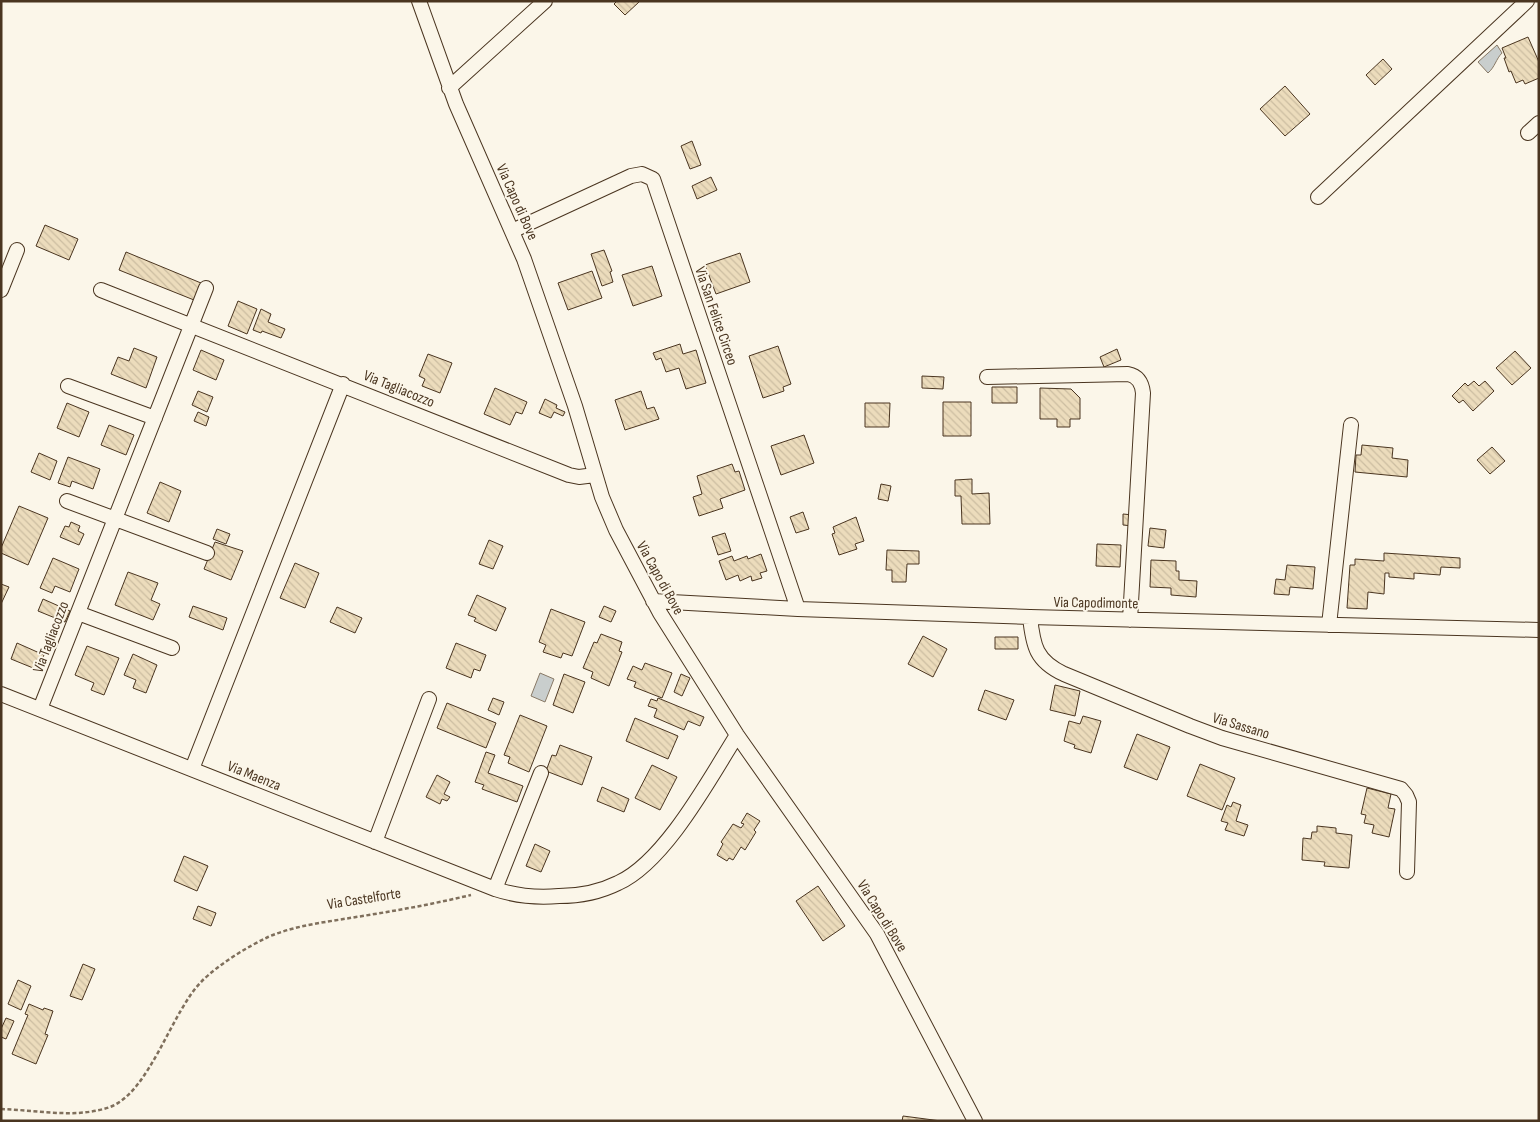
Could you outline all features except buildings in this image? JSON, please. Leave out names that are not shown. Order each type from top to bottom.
[{"type":"street","name":"Via Capo di Bove","points":[[419,1],[449,88],[531,276],[611,519],[652,600],[737,735],[876,934],[975,1121]]},
{"type":"street","points":[[449,88],[545,1]]},
{"type":"street","points":[[1318,197],[1527,1]]},
{"type":"street","points":[[1528,133],[1539,123]]},
{"type":"street","name":"Via San Felice Circeo","points":[[512,231],[631,176],[642,174],[653,179],[798,610]]},
{"type":"street","points":[[1,290],[17,250]]},
{"type":"street","name":"Via Tagliacozzo","points":[[40,709],[206,288]]},
{"type":"street","name":"Via Tagliacozzo","points":[[101,290],[343,384],[569,475],[579,477],[595,475]]},
{"type":"street","points":[[987,377],[1128,374],[1136,376],[1139,380],[1142,393],[1130,620]]},
{"type":"street","points":[[192,769],[343,384]]},
{"type":"street","points":[[68,386],[155,418]]},
{"type":"street","points":[[1330,625],[1351,425]]},
{"type":"street","points":[[67,501],[207,553]]},
{"type":"street","name":"Via Capodimonte","points":[[652,600],[798,610],[1539,630]]},
{"type":"street","points":[[78,613],[172,648]]},
{"type":"street","name":"Via Sassano","points":[[1030,617],[1033,638],[1039,655],[1049,666],[1064,674],[1222,738],[1401,789],[1409,802],[1407,872]]},
{"type":"street","name":"Via Maenza","points":[[1,694],[495,889]]},
{"type":"street","points":[[375,842],[429,699]]},
{"type":"street","points":[[541,773],[495,889],[531,896],[568,896],[598,890],[619,883],[630,877],[655,854],[678,827],[737,735]]},
{"type":"path","name":"Via Castelforte","points":[[1,1109],[32,1110],[61,1114],[100,1110],[119,1103],[131,1093],[142,1079],[169,1030],[202,982],[228,961],[268,937],[303,926],[428,905],[495,889]]},
{"type":"shaded area","points":[[1497,45],[1502,53],[1488,73],[1478,62]]},
{"type":"shaded area","points":[[540,673],[554,679],[545,702],[531,696]]}]
